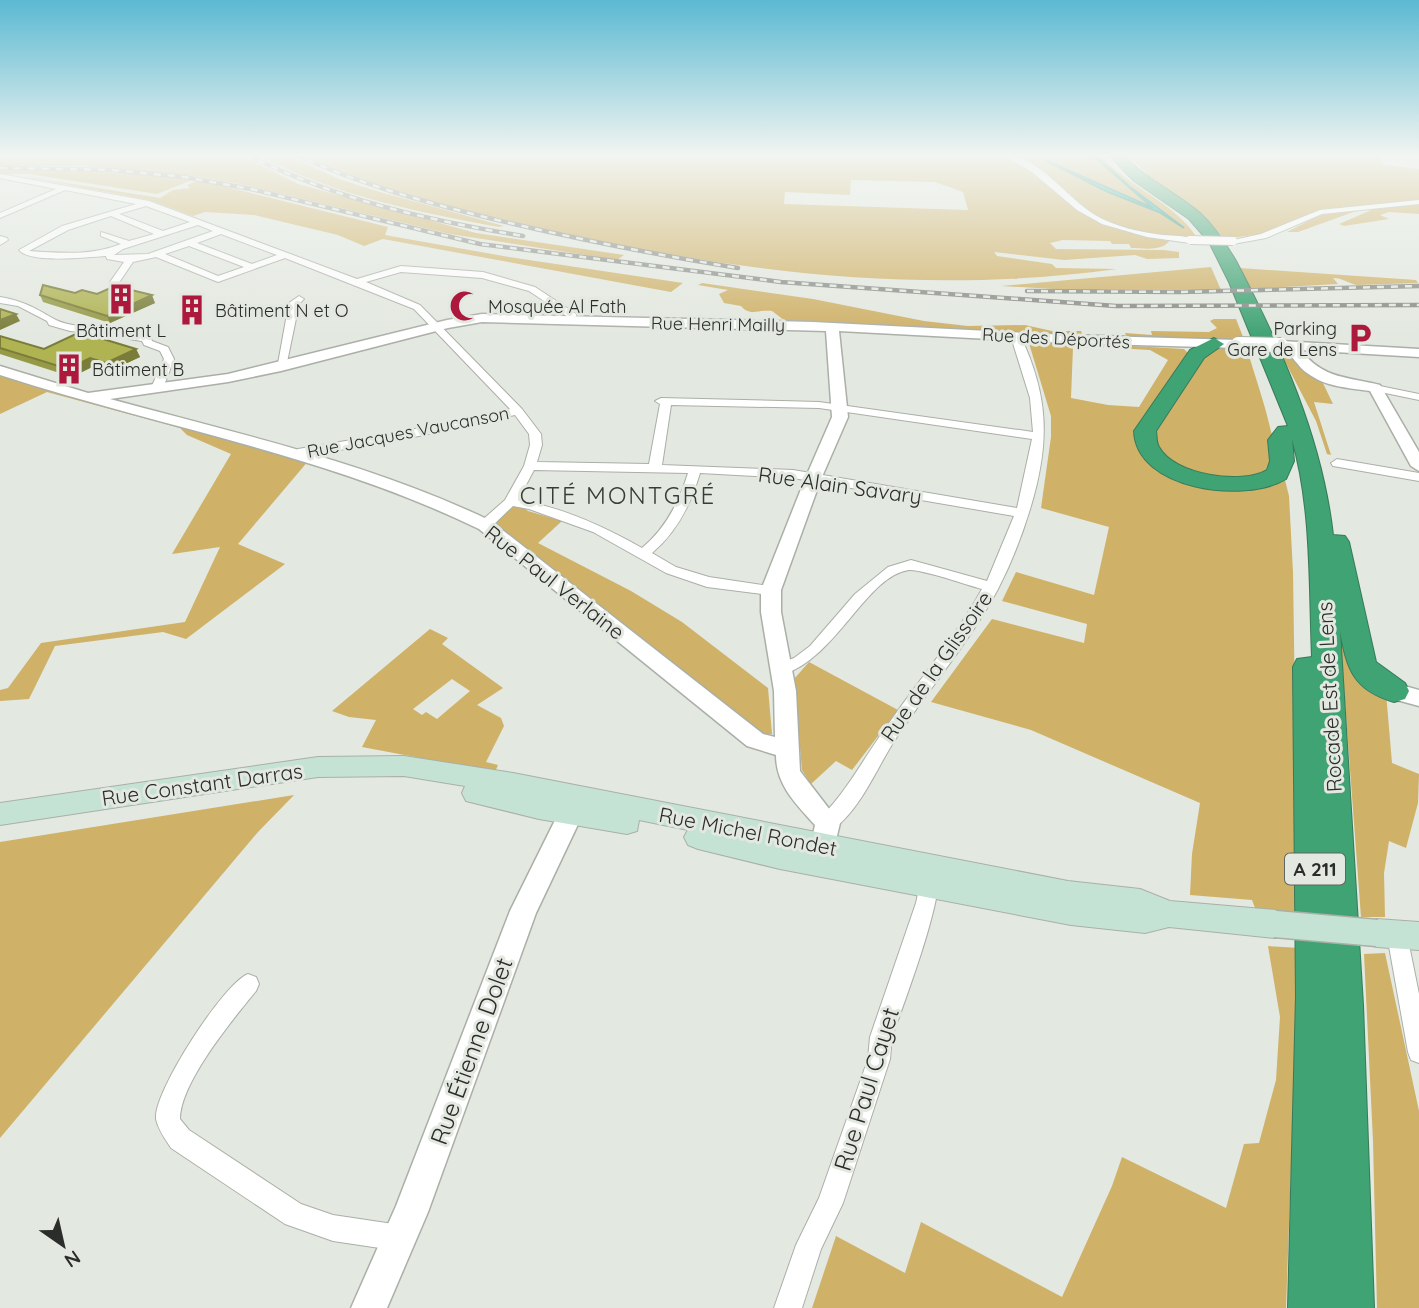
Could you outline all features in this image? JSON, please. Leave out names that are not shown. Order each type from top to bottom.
[{"type":"highway","name":"A 211","points":[[1183,215],[1203,235],[1227,282],[1265,369],[1286,432]]},
{"type":"highway","name":"Rocade Est de Lens","points":[[1193,215],[1214,238],[1241,285],[1288,396],[1323,463],[1318,518],[1342,951],[1348,1134],[1348,1308]]},
{"type":"highway","points":[[1199,347],[1145,431],[1144,444],[1155,457],[1179,472],[1203,481],[1232,485],[1260,483],[1278,474],[1281,468],[1279,440],[1286,432]]},
{"type":"highway","name":"Rocade Est de Lens","points":[[1286,432],[1300,494],[1303,530],[1316,886],[1317,1120],[1314,1308]]},
{"type":"highway","points":[[1323,463],[1324,482],[1362,666],[1376,680],[1407,694]]},
{"type":"main road","name":"Rue Constant Darras","points":[[0,814],[318,767],[404,773]]},
{"type":"main road","name":"Rue Michel Rondet","points":[[404,773],[501,798],[575,806],[724,842],[823,844],[930,876],[1091,906],[1145,920],[1169,914],[1398,935]]},
{"type":"main road","name":"Rue Constant Darras","points":[[0,828],[289,784],[354,780],[404,773]]},
{"type":"street","points":[[109,215],[65,228],[23,250],[26,253],[62,256],[110,253],[128,244],[200,222]]},
{"type":"street","points":[[115,215],[163,234]]},
{"type":"street","points":[[180,215],[358,282],[416,307],[437,327],[518,411],[535,434],[536,445],[530,466],[510,502],[485,525]]},
{"type":"street","points":[[1091,215],[1142,234],[1190,240],[1233,241],[1264,236],[1312,215]]},
{"type":"street","points":[[110,253],[110,257],[116,260],[130,260],[157,254],[221,230]]},
{"type":"street","points":[[104,234],[128,244]]},
{"type":"street","points":[[187,242],[253,267]]},
{"type":"street","points":[[157,254],[218,279],[285,255]]},
{"type":"street","points":[[115,282],[130,260]]},
{"type":"street","points":[[358,282],[401,269],[484,275],[532,289],[573,316],[573,321]]},
{"type":"street","points":[[281,367],[294,303],[299,299]]},
{"type":"street","points":[[0,300],[20,303],[51,318],[53,323],[71,328],[128,333],[133,337],[146,338],[148,343],[164,349],[169,359],[157,388]]},
{"type":"street","name":"Rue Henri Mailly","points":[[89,397],[281,367],[482,318],[832,328]]},
{"type":"street","points":[[823,844],[788,766],[789,748],[782,669],[771,612],[771,590],[813,479],[840,417],[832,328]]},
{"type":"street","name":"Rue des Déportés","points":[[832,328],[1199,347],[1238,344],[1419,353]]},
{"type":"street","name":"Rue de la Glissoire","points":[[823,844],[874,754],[967,630],[992,587],[1023,513],[1029,496],[1039,416],[1016,337]]},
{"type":"street","points":[[1286,346],[1305,368],[1312,372],[1336,381],[1419,397]]},
{"type":"street","name":"Rue Paul Verlaine","points":[[0,369],[112,404],[368,474],[417,493],[485,525],[755,740],[767,746],[789,748]]},
{"type":"street","points":[[1375,388],[1419,466]]},
{"type":"street","points":[[112,404],[128,392]]},
{"type":"street","points":[[655,468],[664,401],[839,407],[1038,436]]},
{"type":"street","name":"Rue Jacques Vaucanson","points":[[298,453],[405,435],[518,411]]},
{"type":"street","points":[[1323,463],[1419,477]]},
{"type":"street","name":"Rue Alain Savary","points":[[530,466],[793,474],[1023,513]]},
{"type":"street","points":[[644,553],[676,517],[689,492],[695,469]]},
{"type":"street","points":[[510,502],[532,506],[598,529],[671,570],[707,582],[771,590]]},
{"type":"street","points":[[782,669],[793,667],[809,653],[890,570],[911,565],[992,587]]},
{"type":"street","name":"Rue Étienne Dolet","points":[[369,1308],[400,1238],[523,911],[575,806]]},
{"type":"street","name":"Rue Paul Cayet","points":[[788,1308],[809,1245],[830,1203],[879,1059],[881,1037],[924,910],[930,876]]},
{"type":"street","points":[[1398,935],[1419,1052]]},
{"type":"street","points":[[248,984],[218,1020],[173,1097],[167,1116],[173,1130],[180,1139],[294,1214],[333,1228],[400,1238]]},
{"type":"shaded area","points":[[254,215],[340,215],[388,227],[385,235],[683,283],[671,292],[383,239],[364,246],[338,235]]},
{"type":"shaded area","points":[[371,215],[411,215],[476,233],[624,255],[617,260],[450,234]]},
{"type":"shaded area","points":[[440,215],[464,215],[504,226],[499,227]]},
{"type":"shaded area","points":[[483,215],[1177,215],[1198,239],[1131,232],[1170,240],[1167,244],[1152,248],[1131,248],[1129,244],[1112,244],[1110,241],[1063,240],[1050,243],[1056,249],[1164,250],[1179,252],[1179,258],[1147,259],[1135,255],[1064,260],[994,252],[997,256],[1052,264],[1056,268],[1117,269],[1041,277],[890,279],[741,266],[593,240]]},
{"type":"shaded area","points":[[1201,215],[1307,215],[1268,233],[1224,239]]},
{"type":"shaded area","points":[[1320,215],[1345,215],[1298,232],[1287,232]]},
{"type":"shaded area","points":[[1360,215],[1380,215],[1389,219],[1344,226],[1339,224]]},
{"type":"shaded area","points":[[1211,267],[1221,290],[1087,291],[1001,286]]},
{"type":"shaded area","points":[[1239,268],[1416,280],[1418,283],[1357,285],[1333,278],[1338,284],[1250,289]]},
{"type":"shaded area","points":[[702,283],[813,299],[924,321],[968,326],[1025,325],[1052,331],[1081,331],[1083,336],[789,324],[772,311],[752,312],[741,306],[724,303],[719,294],[728,290],[698,285]]},
{"type":"shaded area","points":[[1236,319],[1245,342],[1127,337],[1125,333],[1152,335],[1151,331],[1209,332],[1217,328],[1210,321]]},
{"type":"shaded area","points":[[1028,340],[1103,344],[1104,348],[1073,347],[1071,398],[1139,407],[1168,360],[1150,350],[1115,348],[1115,345],[1184,349],[1190,355],[1142,428],[1181,476],[1285,480],[1289,496],[1293,572],[1298,916],[1257,913],[1252,900],[1190,895],[1192,854],[1200,803],[1031,730],[931,702],[992,619],[1084,643],[1087,624],[1002,601],[1016,572],[1094,595],[1109,527],[1041,508],[1051,437],[1051,416]]},
{"type":"shaded area","points":[[1215,348],[1247,349],[1274,450],[1274,460],[1263,474],[1231,480],[1201,476],[1157,454],[1152,431],[1202,355]]},
{"type":"shaded area","points":[[1279,350],[1291,354],[1298,366],[1321,379],[1333,404],[1314,402],[1331,455],[1327,454],[1316,421]]},
{"type":"shaded area","points":[[0,374],[49,391],[309,460],[238,544],[285,564],[186,639],[163,632],[55,646],[29,699],[0,701],[0,690],[8,688],[41,643],[185,622],[220,547],[172,554],[231,454],[187,435],[180,428],[47,392],[0,414]]},
{"type":"shaded area","points":[[520,505],[528,511],[562,521],[538,543],[631,591],[682,622],[768,688],[772,734],[754,734],[497,529],[496,524],[503,514]]},
{"type":"shaded area","points":[[1338,608],[1386,693],[1392,763],[1419,774],[1418,803],[1406,848],[1389,841],[1384,873],[1385,917],[1361,917]]},
{"type":"shaded area","points":[[430,629],[448,638],[442,644],[503,688],[477,705],[501,718],[504,726],[486,762],[498,765],[495,772],[362,747],[376,720],[349,717],[332,711]],"holes":[[[452,679],[470,691],[437,719],[426,712],[422,715],[413,709]]]},
{"type":"shaded area","points":[[809,662],[898,710],[852,770],[836,761],[811,784],[802,770],[794,679]]},
{"type":"shaded area","points":[[294,795],[258,832],[0,1138],[0,842]]},
{"type":"shaded area","points":[[1268,946],[1300,948],[1299,1075],[1291,1168],[1286,1308],[812,1308],[836,1236],[905,1273],[921,1222],[1062,1297],[1112,1186],[1122,1157],[1226,1208],[1244,1144],[1259,1143],[1276,1080],[1280,1017]]},
{"type":"shaded area","points":[[1385,953],[1419,1111],[1419,1308],[1377,1308],[1373,1141],[1364,954]]},
{"type":"building","points":[[43,285],[75,293],[82,290],[97,294],[115,286],[152,295],[107,316],[40,295]]},
{"type":"building","points":[[0,309],[16,314],[0,320]]},
{"type":"building","points":[[80,332],[136,349],[106,363],[90,358],[68,369],[0,348],[0,336],[44,349]]},
{"type":"railway","points":[[359,215],[480,244],[781,282],[1116,306],[1419,305]]},
{"type":"railway","points":[[416,215],[523,236]]},
{"type":"railway","points":[[475,215],[617,246],[738,268]]},
{"type":"railway","points":[[1027,291],[1181,292],[1419,286]]},
{"type":"place","name":"Bâtiment L","points":[[121,299]]},
{"type":"place","name":"Mosquée Al Fath","points":[[465,306]]},
{"type":"place","name":"Bâtiment N et O","points":[[192,310]]},
{"type":"place","name":"Parking Gare de Lens","points":[[1360,338]]},
{"type":"place","name":"Bâtiment B","points":[[69,369]]},
{"type":"district","name":"CITÉ MONTGRÉ","points":[[618,495]]}]
